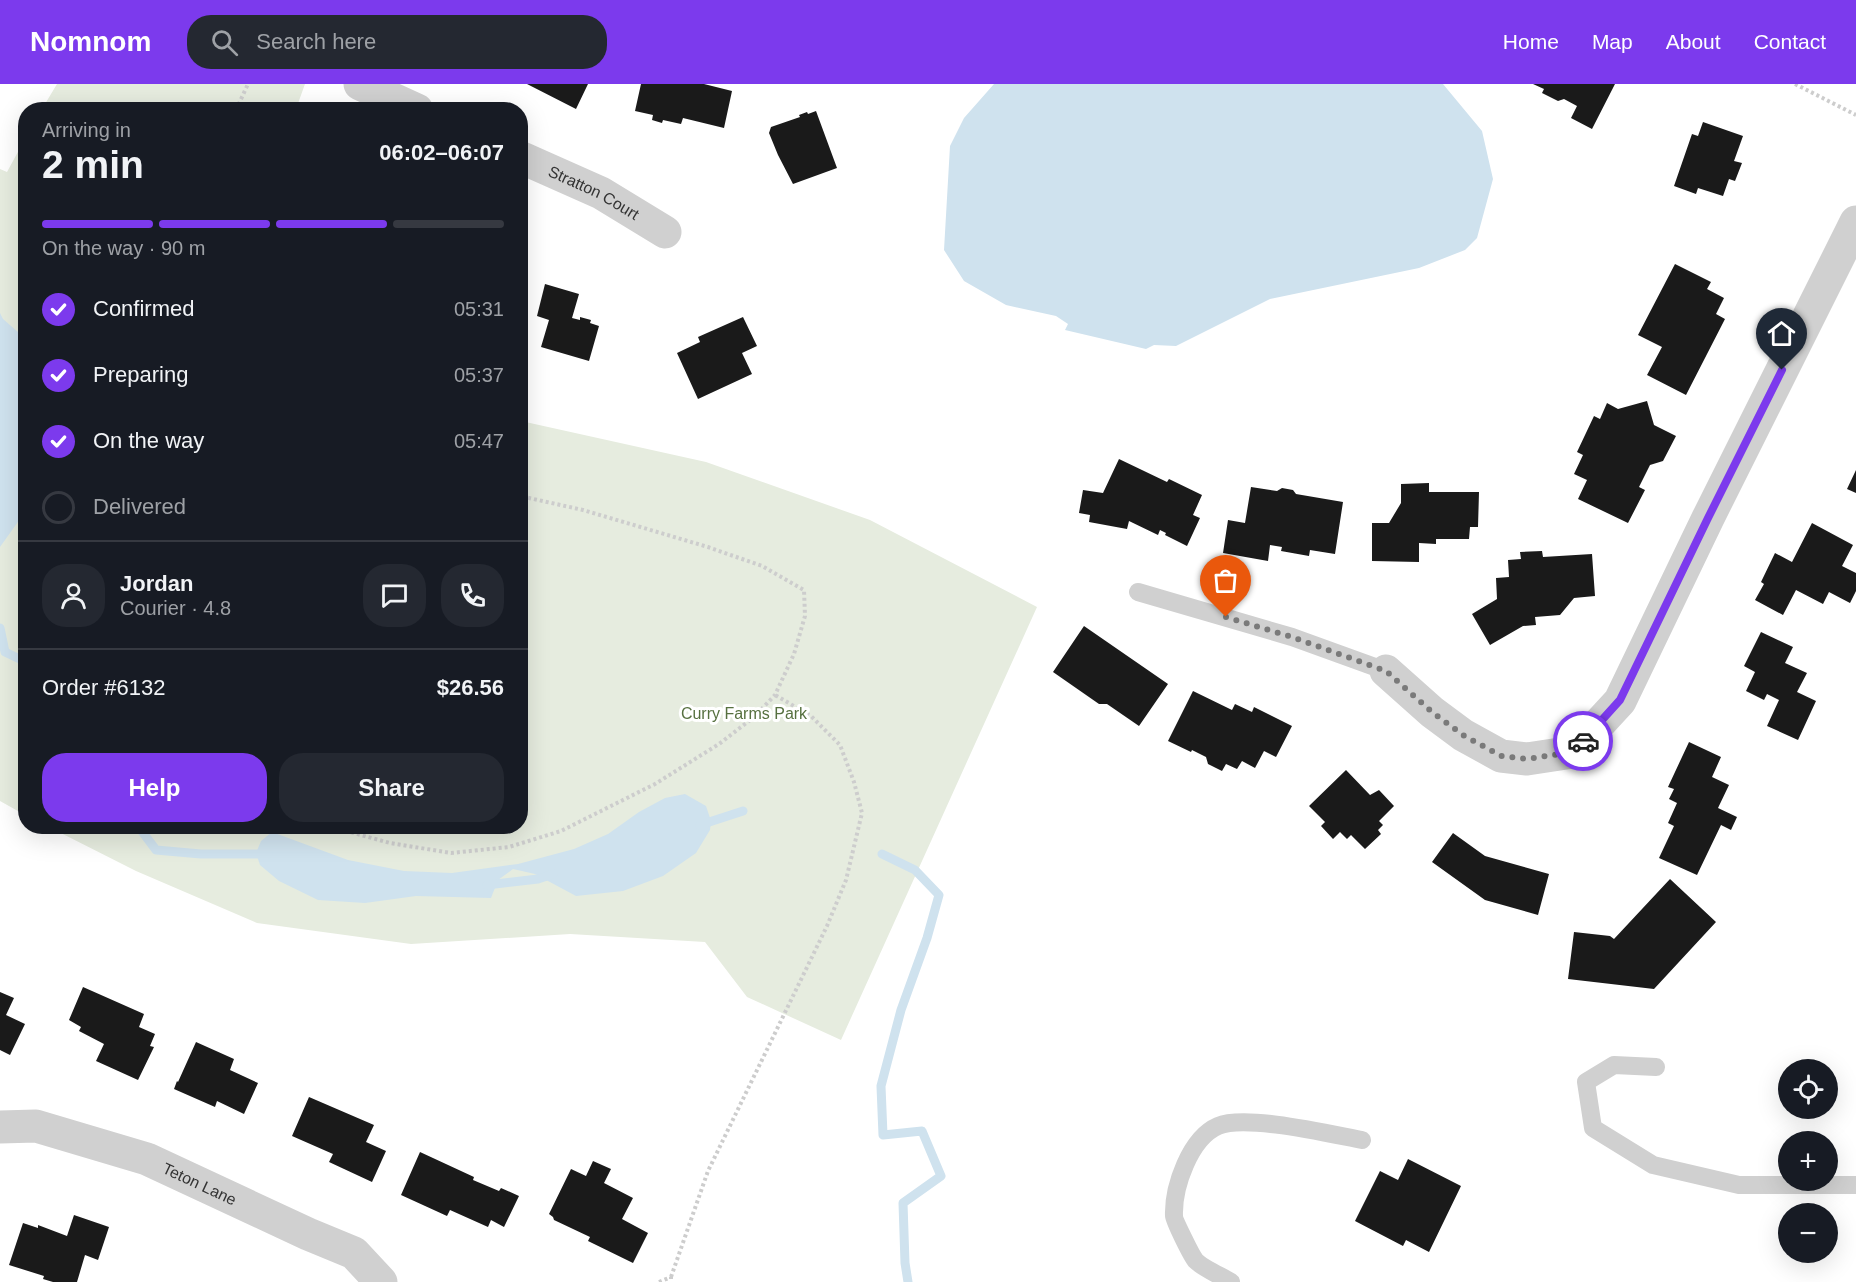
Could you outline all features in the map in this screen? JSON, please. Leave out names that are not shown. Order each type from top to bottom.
[{"type":"street","points":[[360,84],[399,102]]},
{"type":"street","name":"Stratton Court","points":[[528,160],[601,193],[665,232]]},
{"type":"street","points":[[1386,671],[1463,735],[1501,756],[1527,759],[1573,752],[1620,700],[1856,222]]},
{"type":"street","name":"Teton Lane","points":[[0,1127],[36,1126],[147,1159],[354,1253],[381,1282]]},
{"type":"lane","points":[[1138,592],[1292,637],[1386,671]]},
{"type":"lane","points":[[1656,1067],[1614,1065],[1586,1082],[1593,1128],[1653,1165],[1739,1185],[1856,1185]]},
{"type":"lane","points":[[1231,1282],[1196,1261],[1174,1218],[1179,1184],[1192,1150],[1203,1136],[1219,1125],[1251,1121],[1362,1140]]},
{"type":"path","points":[[240,102],[248,84]]},
{"type":"path","points":[[1795,84],[1856,116]]},
{"type":"path","points":[[357,834],[390,843],[451,853],[509,847],[561,831],[655,784],[719,744],[754,717],[775,695],[794,654],[802,626],[804,590],[762,566],[708,547],[583,510],[528,498]]},
{"type":"path","points":[[659,1282],[671,1279],[708,1171],[827,926],[846,880],[862,813],[854,782],[840,745],[811,716],[775,695]]},
{"type":"green space","points":[[57,84],[305,84],[299,102],[46,102]]},
{"type":"green space","points":[[18,152],[18,811],[0,801],[0,169],[7,172]]},
{"type":"green space","name":"Curry Farms Park","points":[[528,423],[706,462],[870,520],[1037,607],[841,1040],[747,997],[705,942],[570,934],[411,944],[257,923],[136,871],[63,834],[528,834]]},
{"type":"water","points":[[994,84],[1443,84],[1482,131],[1493,179],[1477,238],[1465,250],[1419,268],[1270,299],[1176,346],[1154,345],[1146,349],[1065,330],[1068,324],[1056,316],[1006,305],[964,281],[944,250],[950,146],[964,118]]},
{"type":"water","points":[[0,313],[3,319],[18,332],[18,522],[0,547]]},
{"type":"water","points":[[685,794],[706,806],[711,821],[710,830],[696,853],[663,876],[623,891],[576,896],[535,874],[513,869],[498,880],[491,898],[416,896],[365,903],[318,900],[279,881],[260,865],[256,853],[261,841],[270,834],[277,834],[348,860],[404,871],[452,873],[518,864],[574,849],[608,834],[639,812],[665,798]]},
{"type":"building","points":[[527,84],[588,84],[576,109]]},
{"type":"building","points":[[641,84],[704,84],[732,91],[724,128],[683,118],[681,124],[663,120],[662,123],[652,120],[653,115],[635,111]]},
{"type":"building","points":[[1533,84],[1615,84],[1592,129],[1571,118],[1577,106],[1564,99],[1558,101],[1542,93],[1544,89]]},
{"type":"building","points":[[816,111],[837,168],[793,184],[769,133],[771,127],[800,117],[799,115],[807,112],[808,114]]},
{"type":"building","points":[[1703,122],[1743,136],[1734,161],[1742,163],[1735,181],[1729,179],[1723,196],[1698,188],[1696,194],[1674,186],[1692,134],[1698,136]]},
{"type":"building","points":[[1675,264],[1711,282],[1707,289],[1724,298],[1716,314],[1725,319],[1686,395],[1647,375],[1662,347],[1638,335]]},
{"type":"building","points":[[545,284],[579,294],[572,318],[580,320],[580,317],[591,320],[590,323],[599,326],[589,361],[541,347],[549,320],[537,316]]},
{"type":"building","points":[[743,317],[757,346],[742,353],[752,374],[698,399],[677,353],[700,342],[698,337]]},
{"type":"building","points":[[1647,401],[1654,425],[1676,436],[1663,461],[1650,465],[1639,487],[1645,490],[1628,523],[1578,499],[1587,480],[1574,474],[1583,455],[1577,452],[1594,416],[1600,419],[1607,403],[1618,409]]},
{"type":"building","points":[[1119,459],[1167,482],[1169,479],[1202,495],[1193,515],[1200,518],[1187,546],[1160,530],[1158,535],[1129,521],[1127,529],[1089,522],[1090,515],[1079,513],[1083,490],[1103,493]]},
{"type":"building","points":[[1856,470],[1856,493],[1847,489]]},
{"type":"building","points":[[1429,483],[1429,492],[1479,492],[1478,527],[1470,527],[1469,539],[1436,539],[1436,544],[1419,543],[1419,562],[1372,561],[1372,523],[1389,523],[1401,503],[1401,484]]},
{"type":"building","points":[[1251,487],[1277,491],[1282,488],[1293,490],[1296,494],[1343,502],[1335,554],[1310,550],[1309,556],[1281,551],[1282,547],[1270,545],[1268,561],[1223,553],[1228,520],[1245,523]]},
{"type":"building","points":[[1812,523],[1853,545],[1842,566],[1856,573],[1856,591],[1850,603],[1829,592],[1823,604],[1796,590],[1783,615],[1755,600],[1764,584],[1761,582],[1775,553],[1792,562]]},
{"type":"building","points":[[1542,551],[1543,557],[1592,554],[1595,596],[1574,598],[1560,615],[1535,617],[1536,625],[1523,626],[1490,645],[1472,614],[1497,599],[1496,578],[1509,577],[1508,560],[1521,559],[1520,552]]},
{"type":"building","points":[[1084,626],[1168,684],[1139,726],[1107,704],[1099,704],[1053,672]]},
{"type":"building","points":[[1761,632],[1793,647],[1785,663],[1807,673],[1797,692],[1816,701],[1798,740],[1767,726],[1779,700],[1767,694],[1764,700],[1746,691],[1755,672],[1744,666]]},
{"type":"building","points":[[1193,691],[1232,710],[1235,704],[1252,712],[1254,707],[1292,726],[1276,757],[1264,751],[1255,768],[1242,761],[1237,769],[1226,764],[1222,771],[1208,764],[1206,757],[1168,741]]},
{"type":"building","points":[[1689,742],[1721,757],[1712,777],[1729,785],[1718,808],[1737,817],[1731,830],[1721,825],[1697,875],[1659,858],[1674,826],[1668,823],[1677,803],[1669,799],[1674,789],[1668,787]]},
{"type":"building","points":[[1346,770],[1370,795],[1379,790],[1394,806],[1379,821],[1383,825],[1378,830],[1381,834],[1365,849],[1351,835],[1347,839],[1340,832],[1333,839],[1321,826],[1325,822],[1309,806]]},
{"type":"building","points":[[1453,833],[1485,856],[1549,874],[1538,915],[1485,900],[1432,862]]},
{"type":"building","points":[[1670,879],[1716,922],[1654,989],[1568,979],[1574,932],[1610,936],[1614,939]]},
{"type":"building","points":[[83,987],[144,1014],[139,1027],[155,1034],[150,1046],[154,1047],[138,1080],[96,1061],[104,1044],[79,1031],[81,1027],[69,1020]]},
{"type":"building","points":[[0,992],[14,998],[6,1015],[25,1024],[10,1055],[0,1050]]},
{"type":"building","points":[[196,1042],[234,1059],[230,1070],[258,1083],[244,1114],[217,1101],[215,1107],[174,1089]]},
{"type":"building","points":[[309,1097],[374,1125],[366,1142],[386,1151],[372,1182],[329,1162],[333,1154],[292,1136]]},
{"type":"building","points":[[420,1152],[474,1177],[473,1180],[499,1191],[501,1188],[519,1196],[504,1227],[491,1220],[488,1227],[450,1210],[447,1216],[401,1195]]},
{"type":"building","points":[[1408,1159],[1461,1186],[1429,1252],[1406,1240],[1403,1246],[1355,1221],[1380,1171],[1398,1180]]},
{"type":"building","points":[[593,1161],[611,1169],[604,1183],[633,1198],[622,1219],[648,1233],[633,1263],[588,1241],[590,1237],[554,1220],[549,1214],[571,1169],[586,1176]]},
{"type":"building","points":[[74,1215],[109,1227],[98,1260],[85,1255],[77,1282],[53,1282],[43,1279],[44,1276],[9,1265],[23,1223],[38,1228],[38,1225],[67,1236]]},
{"type":"waterway","points":[[0,628],[5,652],[18,658]]},
{"type":"waterway","points":[[700,825],[743,811]]},
{"type":"waterway","points":[[144,834],[156,850],[201,854],[268,854]]},
{"type":"waterway","points":[[882,854],[915,870],[939,895],[927,938],[901,1010],[881,1086],[883,1135],[922,1131],[941,1176],[903,1203],[908,1282]]},
{"type":"waterway","points":[[487,885],[538,879],[553,874]]},
{"type":"way so far","points":[[1226,617],[1292,637],[1386,671],[1432,712],[1463,735],[1501,756],[1527,759],[1573,752],[1583,741]]},
{"type":"route","points":[[1583,741],[1620,700],[1782,370]]}]
